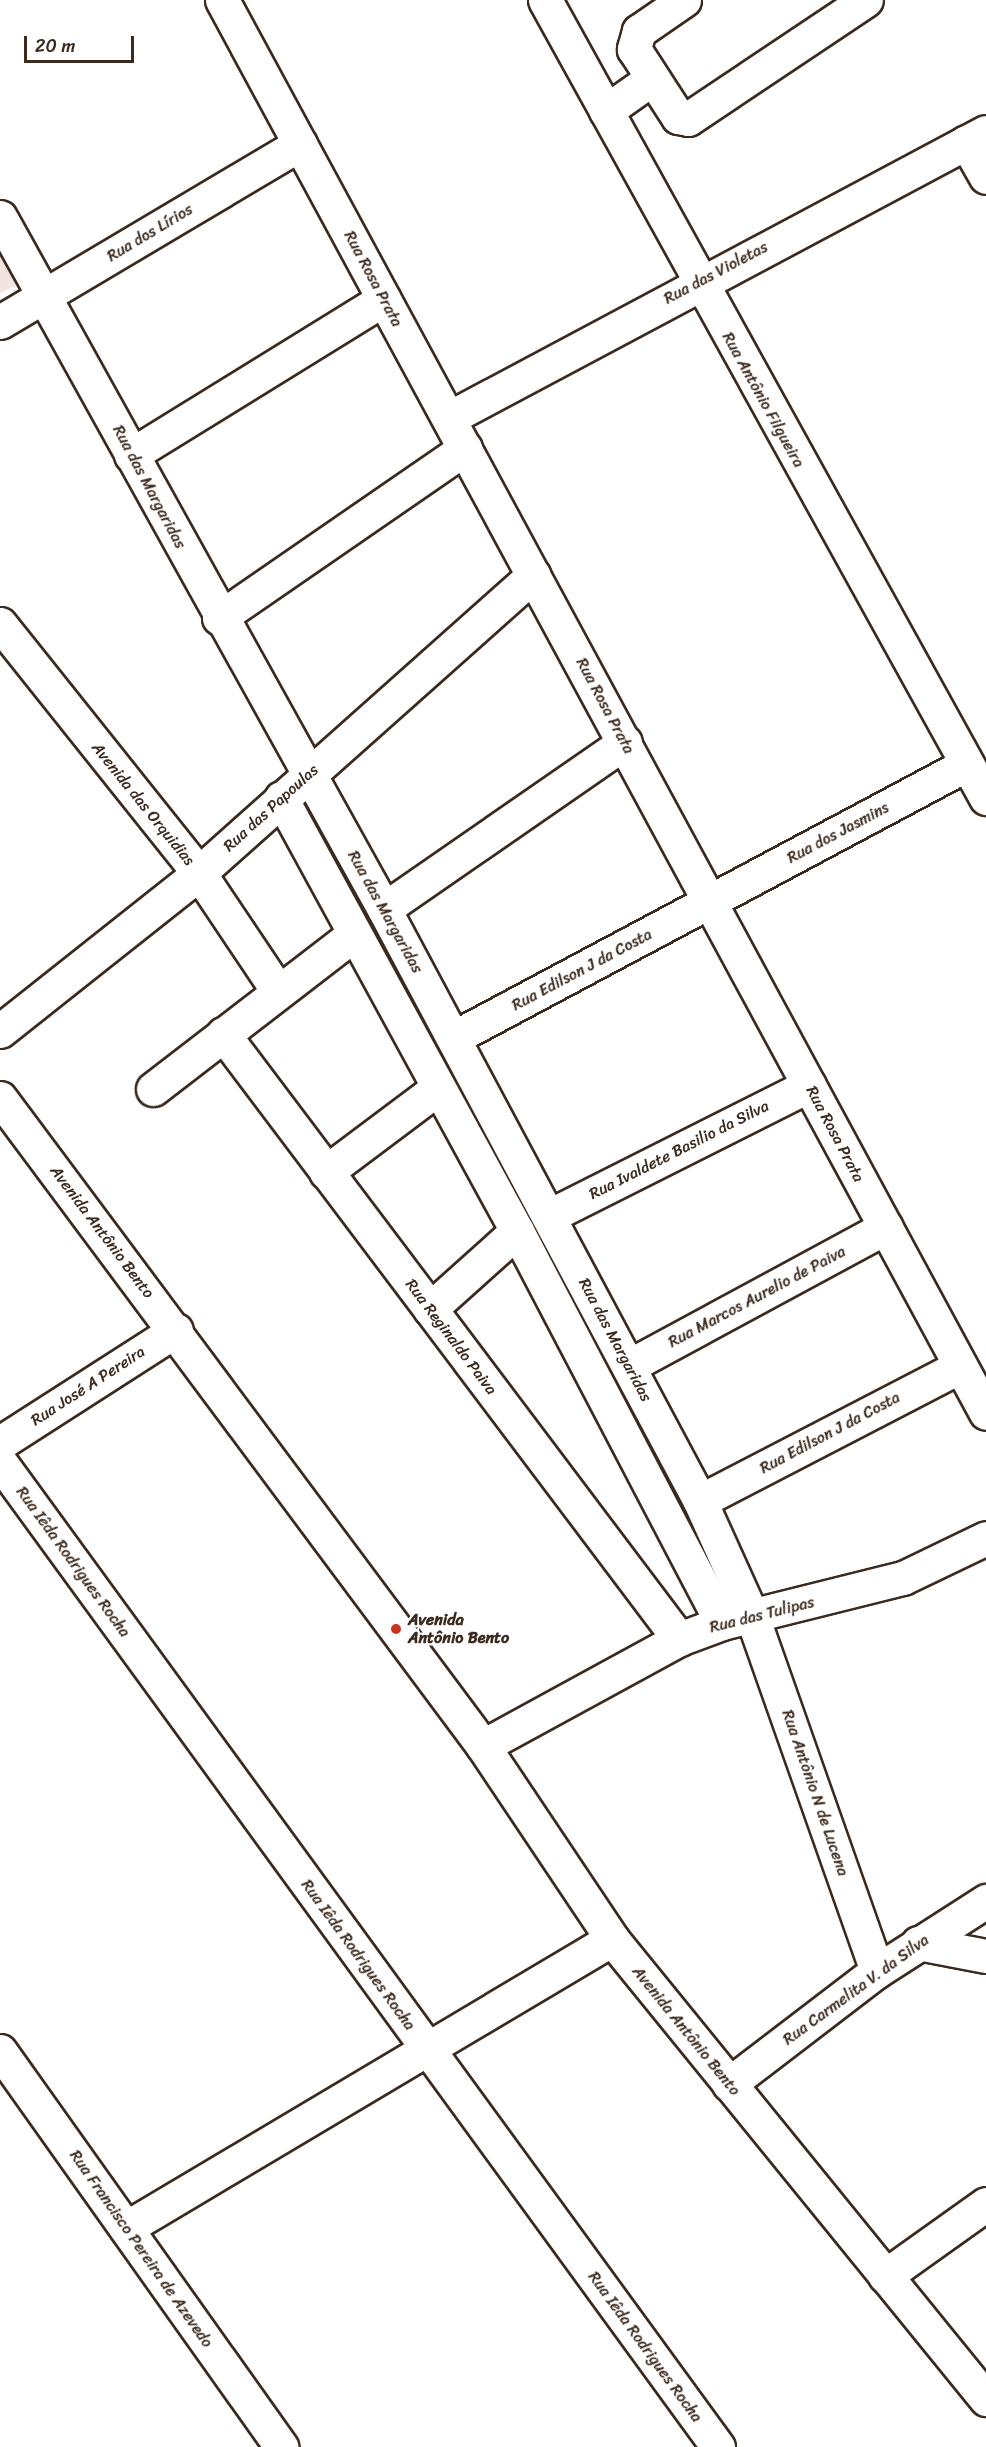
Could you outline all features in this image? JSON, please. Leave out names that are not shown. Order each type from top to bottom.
[{"type":"street","name":"Rua Rosa Prata","points":[[222,0],[986,1413]]},
{"type":"street","name":"Rua Antônio Filgueira","points":[[545,0],[986,798]]},
{"type":"street","points":[[684,0],[639,31],[634,40],[650,80],[678,117],[688,119],[866,0]]},
{"type":"street","points":[[606,111],[650,80]]},
{"type":"street","points":[[976,137],[986,177]]},
{"type":"street","name":"Rua das Violetas","points":[[449,418],[699,281],[976,137]]},
{"type":"street","name":"Rua dos Lírios","points":[[0,322],[300,144]]},
{"type":"street","name":"Rua das Margaridas","points":[[0,217],[219,618],[309,773],[384,909],[700,1501],[737,1620]]},
{"type":"street","points":[[131,455],[384,299]]},
{"type":"street","points":[[219,618],[465,447]]},
{"type":"street","name":"Rua das Papoulas","points":[[0,1031],[199,873],[534,575]]},
{"type":"street","name":"Avenida das Orquidias","points":[[0,624],[199,873],[278,991]]},
{"type":"street","points":[[384,909],[625,742]]},
{"type":"street","name":"Rua dos Jasmins","points":[[710,901],[966,764]]},
{"type":"street","points":[[281,798],[353,935],[517,1231],[737,1620]]},
{"type":"street","name":"Rua Edilson J da Costa","points":[[453,1038],[710,901]]},
{"type":"street","points":[[153,1089],[353,935]]},
{"type":"street","name":"Rua Reginaldo Paiva","points":[[223,1034],[679,1639]]},
{"type":"street","name":"Rua Ivaldete Basilio da Silva","points":[[549,1216],[809,1085]]},
{"type":"street","points":[[326,1172],[438,1088]]},
{"type":"street","name":"Avenida Antônio Bento","points":[[0,1098],[176,1330],[483,1746],[612,1939],[986,2399]]},
{"type":"street","name":"Rua Marcos Aurelio de Paiva","points":[[629,1366],[886,1227]]},
{"type":"street","points":[[430,1309],[517,1231]]},
{"type":"street","name":"Rua José A Pereira","points":[[0,1443],[176,1330]]},
{"type":"street","name":"Rua Edilson J da Costa","points":[[700,1501],[960,1365]]},
{"type":"street","name":"Rua Iêda Rodrigues Rocha","points":[[0,1462],[718,2447]]},
{"type":"street","name":"Rua das Tulipas","points":[[483,1746],[679,1639],[737,1620],[903,1578],[986,1538]]},
{"type":"street","name":"Rua Antônio N de Lucena","points":[[737,1620],[877,1971]]},
{"type":"street","name":"Rua Carmelita V. da Silva","points":[[729,2084],[877,1971],[986,1901]]},
{"type":"street","points":[[126,2228],[424,2046],[612,1939]]},
{"type":"street","points":[[918,1943],[986,1956]]},
{"type":"street","name":"Rua Francisco Pereira de Azevedo","points":[[0,2051],[281,2447]]},
{"type":"street","points":[[885,2276],[986,2204]]},
{"type":"shaded area","points":[[0,216],[38,275],[0,293]]},
{"type":"place","name":"Avenida Antônio Bento","points":[[396,1629]]}]
